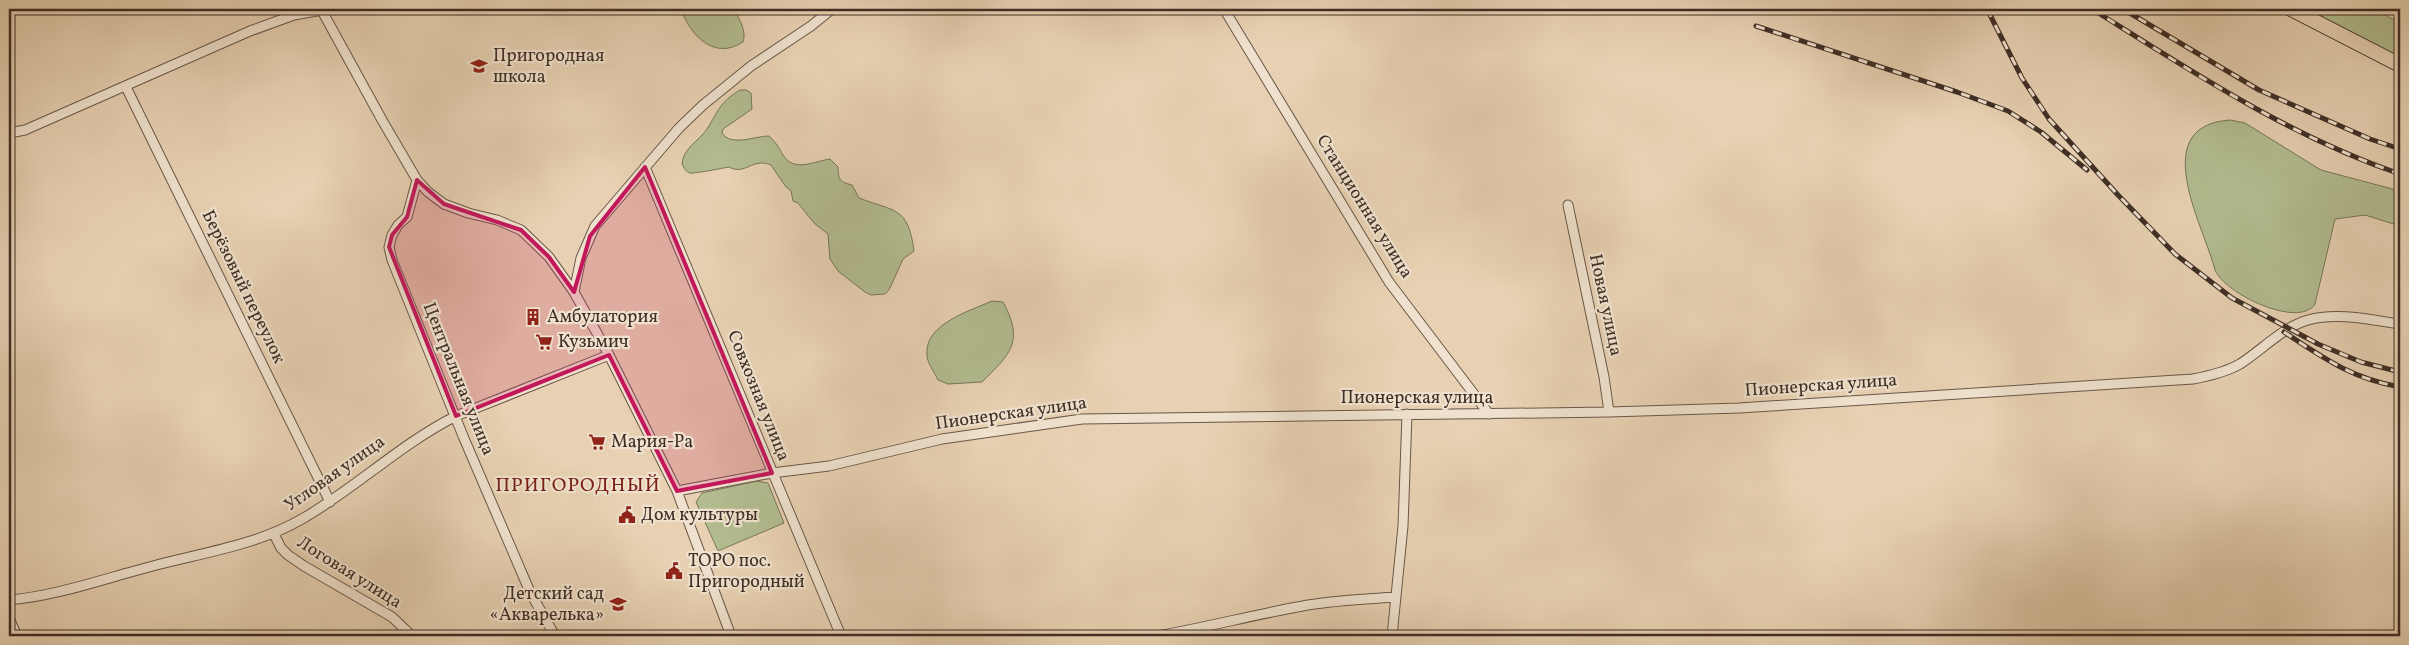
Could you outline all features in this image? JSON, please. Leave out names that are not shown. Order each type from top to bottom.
[{"type":"main road","points":[[2291,9],[2400,65]]},
{"type":"street","points":[[9,133],[25,130],[250,31],[294,15],[321,9],[417,180],[428,192],[444,204],[468,213],[497,220],[521,230],[549,257],[574,292],[609,355],[677,491],[730,636]]},
{"type":"street","points":[[574,292],[581,258],[590,236],[602,218],[645,167],[703,105],[751,66],[811,26],[832,9]]},
{"type":"street","name":"Станционная улица","points":[[1224,9],[1389,282],[1489,414]]},
{"type":"street","name":"Берёзовый переулок","points":[[126,87],[330,502]]},
{"type":"street","name":"Совхозная улица","points":[[645,167],[841,636]]},
{"type":"street","name":"Центральная улица","points":[[417,180],[414,199],[407,217],[392,235],[389,247],[392,260],[463,436],[530,592],[554,636]]},
{"type":"street","name":"Новая улица","points":[[1568,205],[1604,377],[1609,412]]},
{"type":"street","name":"Пионерская улица","points":[[677,491],[772,473],[829,466],[942,439],[1082,419],[1609,412],[1739,408],[2193,379],[2226,371],[2291,328],[2308,320],[2346,317],[2400,324]]},
{"type":"street","name":"Угловая улица","points":[[9,600],[49,594],[274,534],[330,502],[406,444],[456,416],[609,355]]},
{"type":"street","points":[[1392,636],[1404,526],[1406,414]]},
{"type":"street","name":"Логовая улица","points":[[274,534],[281,548],[288,555],[392,617],[412,636]]},
{"type":"street","points":[[1157,636],[1213,626],[1307,605],[1396,597]]},
{"type":"street","points":[[9,618],[17,636]]},
{"type":"highlighted area","points":[[645,167],[772,473],[677,491],[609,355],[456,416],[389,247],[392,235],[407,217],[417,180],[444,204],[521,230],[549,257],[574,292],[590,236]]},
{"type":"green space","points":[[681,9],[734,9],[743,29],[743,42],[722,49],[713,47],[704,42],[690,28]]},
{"type":"green space","points":[[2303,9],[2374,9],[2400,23],[2400,59]]},
{"type":"green space","points":[[740,90],[746,90],[751,93],[752,109],[723,129],[722,133],[726,137],[744,140],[769,136],[783,155],[793,164],[805,165],[830,159],[838,167],[838,175],[841,180],[852,185],[859,198],[891,209],[903,218],[908,226],[914,251],[903,259],[889,290],[885,294],[871,295],[838,271],[830,259],[828,234],[814,223],[798,203],[793,201],[791,191],[786,187],[771,165],[759,163],[740,169],[729,167],[692,173],[685,170],[682,164],[685,153],[704,133],[723,103]]},
{"type":"green space","points":[[2230,120],[2245,123],[2321,170],[2400,191],[2400,226],[2365,215],[2335,219],[2315,304],[2307,311],[2294,313],[2279,311],[2247,298],[2233,289],[2215,270],[2193,205],[2187,181],[2185,158],[2191,140],[2205,126]]},
{"type":"green space","points":[[992,301],[1003,302],[1010,316],[1013,338],[1007,355],[982,382],[948,384],[938,380],[927,358],[928,344],[933,335],[950,320]]},
{"type":"green space","points":[[757,481],[768,483],[784,523],[718,551],[696,502],[702,493]]},
{"type":"railway","points":[[1987,9],[2022,78],[2049,119],[2175,254],[2232,298],[2318,344],[2361,362],[2400,372]]},
{"type":"railway","points":[[2092,9],[2204,78],[2280,121],[2359,159],[2400,174]]},
{"type":"railway","points":[[2123,9],[2259,90],[2370,139],[2400,149]]},
{"type":"railway","points":[[1756,26],[1957,92],[2008,111],[2041,132],[2087,170]]},
{"type":"railway","points":[[2284,332],[2326,359],[2353,373],[2400,387]]},
{"type":"place","name":"Пригородная школа","points":[[479,66]]},
{"type":"place","name":"Амбулатория","points":[[533,317]]},
{"type":"place","name":"Кузьмич","points":[[544,342]]},
{"type":"place","name":"Мария-Ра","points":[[597,442]]},
{"type":"place","name":"Дом культуры","points":[[627,515]]},
{"type":"place","name":"ТОРО пос. Пригородный","points":[[674,571]]},
{"type":"place","name":"Детский сад «Акварелька»","points":[[618,604]]},
{"type":"district","name":"ПРИГОРОДНЫЙ","points":[[578,486]]}]
